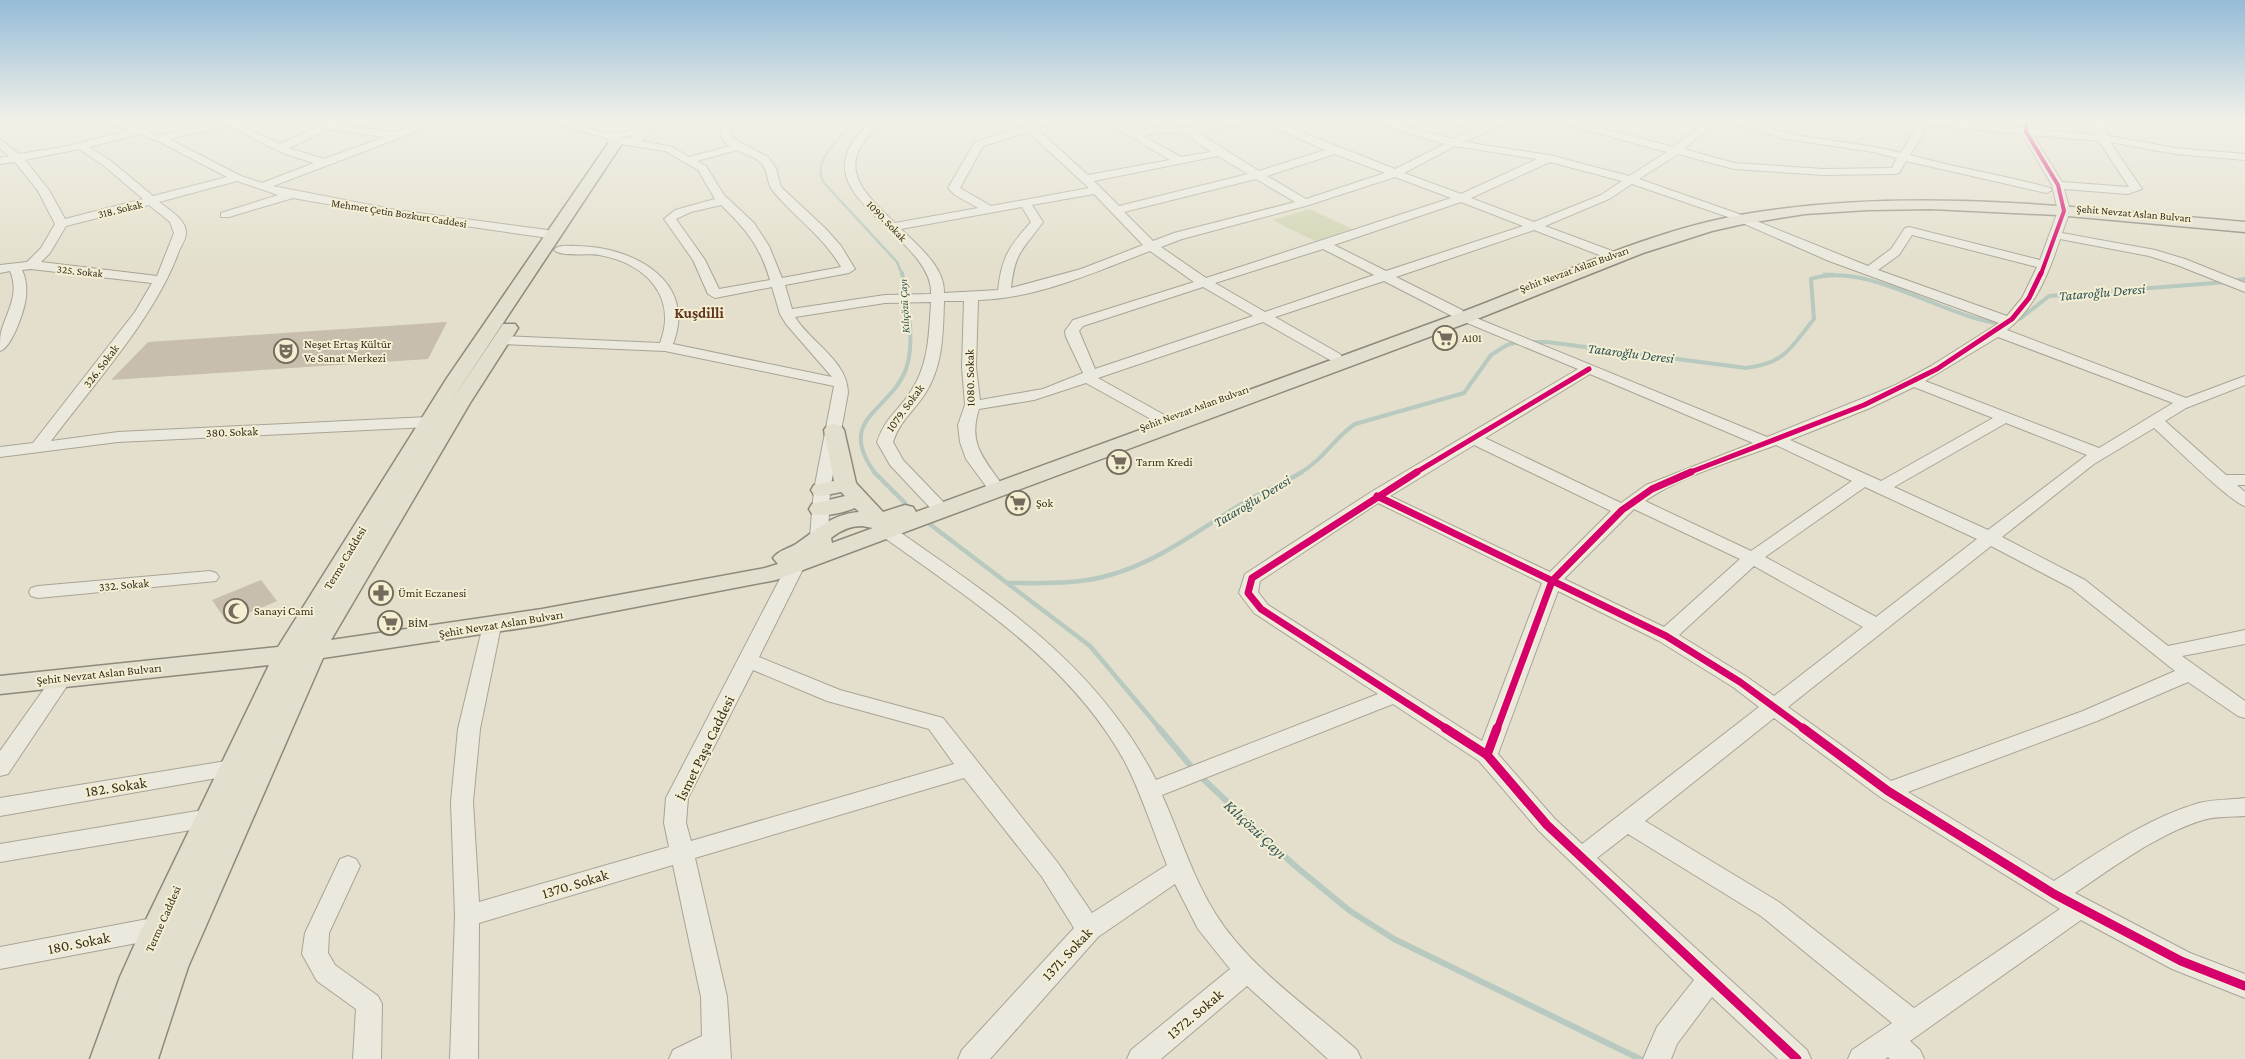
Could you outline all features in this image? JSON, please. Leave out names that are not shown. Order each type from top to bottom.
[{"type":"main road","name":"Terme Caddesi","points":[[108,1059],[137,976],[232,768],[304,645],[428,422],[558,243],[608,169]]},
{"type":"main road","name":"Şehit Nevzat Aslan Bulvarı","points":[[994,486],[1163,420],[1334,358],[1461,315],[1611,255],[1692,227],[1739,218],[1845,207],[1903,204],[2059,210],[2245,223]]},
{"type":"main road","name":"Şehit Nevzat Aslan Bulvarı","points":[[2059,210],[2245,227]]},
{"type":"main road","name":"Şehit Nevzat Aslan Bulvarı","points":[[0,685],[304,645],[527,611],[757,568],[791,556],[804,549],[890,524],[1632,253],[1739,218]]},
{"type":"main road","name":"Terme Caddesi","points":[[140,1059],[172,967],[304,645],[501,340],[558,243]]},
{"type":"main road","points":[[834,430],[852,492],[890,524]]},
{"type":"main road","points":[[821,500],[841,506],[852,492]]},
{"type":"main road","name":"Şehit Nevzat Aslan Bulvarı","points":[[0,671],[304,645],[491,626],[598,608],[768,575],[795,567],[821,545]]},
{"type":"street","points":[[28,169],[51,200],[61,224],[46,250],[31,265]]},
{"type":"street","name":"326. Sokak","points":[[37,448],[141,313],[161,280],[180,233],[178,225],[174,220],[115,169]]},
{"type":"street","name":"Mehmet Çetin Bozkurt Caddesi","points":[[220,169],[261,187],[293,195],[558,243],[602,252],[635,264],[656,279],[665,290],[672,308],[672,327],[665,347]]},
{"type":"street","points":[[261,187],[309,169]]},
{"type":"street","points":[[703,169],[716,193],[750,226],[763,246],[787,314],[831,364],[841,383],[821,500],[821,545]]},
{"type":"street","points":[[725,201],[680,211],[672,215],[670,219],[699,260],[715,294],[849,269],[837,249],[822,232],[788,202],[776,188],[771,169]]},
{"type":"street","name":"1090. Sokak","points":[[850,169],[857,188],[931,269],[936,278],[938,298]]},
{"type":"street","points":[[964,169],[954,188],[959,193],[990,210]]},
{"type":"street","points":[[1075,169],[1150,246],[1203,282],[1334,358]]},
{"type":"street","points":[[1086,179],[1132,169]]},
{"type":"street","points":[[1248,169],[1305,203]]},
{"type":"street","points":[[1117,210],[1275,169]]},
{"type":"street","points":[[1386,169],[1611,255]]},
{"type":"street","points":[[787,314],[885,299],[971,297],[1004,294],[1085,272],[1150,246],[1305,203],[1402,169]]},
{"type":"street","points":[[1163,420],[1088,376],[1072,331],[1078,323],[1462,198],[1524,169]]},
{"type":"street","points":[[1591,169],[1630,180],[1739,218],[2186,403]]},
{"type":"street","points":[[973,405],[1038,396],[1088,376],[1262,316],[1387,277],[1534,226],[1605,197],[1647,169]]},
{"type":"street","points":[[1785,169],[1823,172],[1895,171],[1896,169]]},
{"type":"street","points":[[1957,169],[2046,190]]},
{"type":"street","points":[[1486,755],[1552,581],[1627,506],[1652,489],[1676,478],[1871,402],[1916,382],[2002,326],[2023,307],[2044,265],[2056,235],[2059,210],[2058,185],[2049,169]]},
{"type":"street","points":[[2058,185],[2133,191],[2136,188],[2123,169]]},
{"type":"street","points":[[2036,173],[2059,210]]},
{"type":"street","name":"318. Sokak","points":[[61,224],[237,178]]},
{"type":"street","points":[[892,227],[1097,190]]},
{"type":"street","points":[[225,215],[293,195]]},
{"type":"street","points":[[1004,294],[1007,268],[1015,248],[1037,222],[1026,204]]},
{"type":"street","points":[[1868,271],[1895,252],[1909,231],[2044,265]]},
{"type":"street","points":[[2056,235],[2151,253],[2181,262],[2245,288]]},
{"type":"street","points":[[1323,244],[1461,315],[1589,369],[1770,440],[1864,480],[1990,538],[2078,584],[2190,673],[2245,711]]},
{"type":"street","name":"325. Sokak","points":[[0,269],[31,265],[161,280]]},
{"type":"street","points":[[0,347],[20,303],[21,282],[14,266]]},
{"type":"street","name":"1080. Sokak","points":[[971,297],[969,367],[973,405],[966,425],[968,442],[974,459],[994,486]]},
{"type":"street","name":"1079. Sokak","points":[[938,298],[934,357],[929,374],[918,393],[891,424],[885,442],[896,462],[938,506]]},
{"type":"street","points":[[501,340],[665,347],[841,383]]},
{"type":"street","points":[[1589,369],[1377,496],[1252,578],[1248,593],[1261,609],[1486,755],[1547,825],[1710,980],[1797,1059]]},
{"type":"street","points":[[1581,858],[2100,454],[2186,403],[2245,380]]},
{"type":"street","points":[[1916,382],[2100,454]]},
{"type":"street","points":[[1881,488],[2006,417]]},
{"type":"street","points":[[2155,421],[2245,501]]},
{"type":"street","name":"380. Sokak","points":[[0,452],[118,437],[428,422]]},
{"type":"street","points":[[1474,438],[1627,506],[1752,558],[1878,626]]},
{"type":"street","points":[[1666,636],[1752,558],[1864,480]]},
{"type":"street","points":[[2220,480],[2245,480]]},
{"type":"street","points":[[1377,496],[1666,636],[1740,682],[1888,791],[2054,894],[2181,960],[2245,986]]},
{"type":"street","points":[[890,524],[1014,622],[1054,657],[1120,737],[1137,762],[1150,791],[1179,869],[1207,923],[1248,970],[1347,1059]]},
{"type":"street","name":"İsmet Paşa Caddesi","points":[[717,1050],[714,997],[675,823],[677,798],[795,567]]},
{"type":"street","name":"332. Sokak","points":[[38,592],[210,577]]},
{"type":"street","points":[[464,1059],[467,916],[462,802],[469,729],[491,626]]},
{"type":"street","points":[[2165,653],[2245,637]]},
{"type":"street","points":[[748,660],[834,696],[936,723],[1050,870],[1089,929]]},
{"type":"street","points":[[1888,791],[2090,716],[2190,673]]},
{"type":"street","points":[[0,768],[63,677]]},
{"type":"street","points":[[1150,791],[1396,695]]},
{"type":"street","name":"182. Sokak","points":[[0,806],[232,768]]},
{"type":"street","name":"1370. Sokak","points":[[467,916],[969,768]]},
{"type":"street","points":[[2054,894],[2125,849],[2185,819],[2201,812],[2245,807]]},
{"type":"street","points":[[0,853],[209,818]]},
{"type":"street","points":[[1628,822],[1770,910],[1912,1023]]},
{"type":"street","points":[[348,866],[318,933],[315,954],[326,973],[368,1004],[367,1059]]},
{"type":"street","name":"1371. Sokak","points":[[972,1059],[1089,929],[1179,869]]},
{"type":"street","points":[[1862,1059],[2080,908]]},
{"type":"street","name":"180. Sokak","points":[[0,958],[158,928]]},
{"type":"street","name":"1372. Sokak","points":[[1141,1059],[1248,970]]},
{"type":"street","points":[[1658,1059],[1666,1036],[1710,980]]},
{"type":"street","points":[[1888,1040],[1910,1059]]},
{"type":"street","points":[[683,1059],[717,1050]]},
{"type":"green space","points":[[1310,209],[1352,229],[1315,241],[1272,220]]},
{"type":"building","name":"Neşet Ertaş Kültür Ve Sanat Merkezi","points":[[447,322],[428,359],[111,380],[148,342]]},
{"type":"building","name":"Sanayi Cami","points":[[261,580],[277,601],[227,622],[212,600]]},
{"type":"waterway","name":"Kılıçözü Çayı","points":[[821,169],[821,176],[825,184],[897,262],[902,274]]},
{"type":"waterway","name":"Kılıçözü Çayı","points":[[875,473],[864,455],[861,440],[863,427],[870,416],[898,384],[906,369],[909,358],[910,321],[902,273]]},
{"type":"waterway","name":"Tataroğlu Deresi","points":[[1824,274],[1833,274]]},
{"type":"waterway","name":"Tataroğlu Deresi","points":[[1528,342],[1547,342],[1746,368],[1759,366],[1779,358],[1792,346],[1814,319],[1811,279],[1833,275],[1856,277],[1881,283],[1956,312],[1980,320],[2003,324]]},
{"type":"waterway","name":"Tataroğlu Deresi","points":[[2234,281],[2245,279]]},
{"type":"waterway","name":"Tataroğlu Deresi","points":[[2010,323],[2021,318],[2049,296],[2227,282]]},
{"type":"waterway","name":"Tataroğlu Deresi","points":[[1300,473],[1315,462],[1355,424],[1464,393],[1491,355],[1507,345],[1518,342]]},
{"type":"waterway","name":"Tataroğlu Deresi","points":[[1007,583],[1059,583],[1085,580],[1128,569],[1163,553],[1252,498],[1302,472]]},
{"type":"waterway","name":"Kılıçözü Çayı","points":[[875,473],[905,503]]},
{"type":"waterway","name":"Kılıçözü Çayı","points":[[927,522],[1007,583]]},
{"type":"waterway","name":"Kılıçözü Çayı","points":[[1007,583],[1090,646],[1160,729]]},
{"type":"waterway","name":"Kılıçözü Çayı","points":[[1159,728],[1194,770]]},
{"type":"waterway","name":"Kılıçözü Çayı","points":[[1200,776],[1294,865],[1350,911],[1394,939],[1640,1059]]},
{"type":"cycle path","points":[[1487,755],[1552,581],[1622,510],[1652,489],[1676,478],[1827,420],[1901,388],[1971,348],[2001,328],[2017,314],[2029,298],[2039,277],[2064,211],[2058,185],[2049,169]]},
{"type":"cycle path","points":[[1589,369],[1377,496],[1252,578],[1248,593],[1261,609],[1487,755],[1547,825],[1797,1059]]},
{"type":"cycle path","points":[[1377,496],[1666,636],[1740,682],[1888,791],[2054,894],[2181,961],[2245,986]]},
{"type":"place","name":"A101","points":[[1445,338]]},
{"type":"place","name":"Neşet Ertaş Kültür Ve Sanat Merkezi","points":[[286,351]]},
{"type":"place","name":"Tarım Kredi","points":[[1119,462]]},
{"type":"place","name":"Şok","points":[[1018,503]]},
{"type":"place","name":"Ümit Eczanesi","points":[[381,593]]},
{"type":"place","name":"Sanayi Cami","points":[[236,611]]},
{"type":"place","name":"BİM","points":[[390,623]]},
{"type":"district","name":"Kuşdilli","points":[[699,313]]}]
